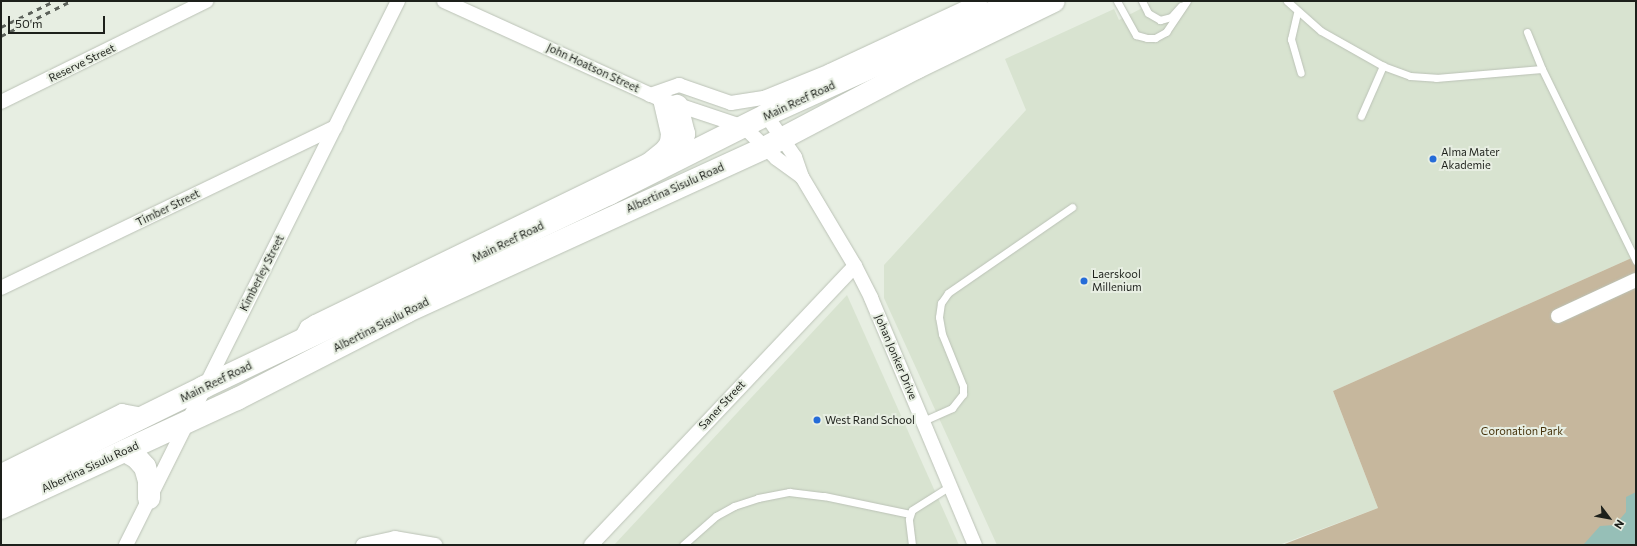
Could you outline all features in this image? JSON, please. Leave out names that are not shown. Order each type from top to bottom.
[{"type":"main road","name":"Main Reef Road","points":[[1,487],[148,416],[204,387],[609,194],[766,115],[1017,1]]},
{"type":"main road","points":[[774,143],[916,68],[1054,1]]},
{"type":"main road","points":[[663,100],[683,126],[683,141],[671,162]]},
{"type":"main road","name":"Albertina Sisulu Road","points":[[1,508],[190,421],[406,312],[774,143]]},
{"type":"main road","points":[[126,451],[136,457],[144,467],[150,481],[150,498]]},
{"type":"street","name":"Reserve Street","points":[[1,102],[206,1]]},
{"type":"street","name":"Kimberley Street","points":[[126,545],[190,421],[204,387],[398,1]]},
{"type":"street","name":"John Hoatson Street","points":[[444,1],[663,100],[744,127]]},
{"type":"street","points":[[299,342],[305,330],[315,322],[647,162],[667,142],[668,134],[663,100],[679,85],[730,103],[764,98],[830,71],[980,1]]},
{"type":"street","name":"Johan Jonker Drive","points":[[766,115],[774,143],[802,177],[855,266],[923,421],[975,545]]},
{"type":"street","name":"Johan Jonker Drive","points":[[744,127],[774,143],[795,157],[802,177]]},
{"type":"street","name":"Timber Street","points":[[1,288],[335,128]]},
{"type":"street","name":"Saner Street","points":[[591,545],[855,266]]},
{"type":"street","points":[[1558,316],[1636,280]]},
{"type":"street","points":[[1,471],[122,411],[148,416]]},
{"type":"street","points":[[363,545],[395,538],[435,545]]},
{"type":"lane","points":[[1117,1],[1136,35],[1155,38],[1166,32],[1186,1]]},
{"type":"lane","points":[[1142,1],[1148,13],[1160,20],[1171,17],[1186,1]]},
{"type":"lane","points":[[1287,1],[1297,12],[1321,31],[1383,66],[1410,76],[1428,78],[1542,69]]},
{"type":"lane","points":[[1297,12],[1291,39],[1300,73]]},
{"type":"lane","points":[[1527,32],[1542,69],[1636,261]]},
{"type":"lane","points":[[1361,116],[1383,66]]},
{"type":"lane","points":[[923,421],[952,408],[963,394],[963,386],[942,334],[939,317],[941,303],[948,293],[1072,207]]},
{"type":"lane","points":[[683,545],[716,516],[730,508],[758,498],[789,492],[824,496],[910,514],[950,486]]},
{"type":"lane","points":[[910,514],[912,545]]},
{"type":"shaded area","points":[[1149,1],[1636,1],[1636,256],[1333,391],[1378,508],[1279,545],[997,545],[884,298],[884,265],[1026,110],[1005,59],[1114,9],[1119,20],[1150,4]]},
{"type":"shaded area","name":"West Rand School","points":[[847,295],[959,545],[614,545]]},
{"type":"green space","name":"Coronation Park","points":[[1636,256],[1636,545],[1282,545],[1378,508],[1333,391]]},
{"type":"water","points":[[1636,492],[1636,545],[1579,545],[1584,544],[1600,526],[1615,525],[1626,512],[1626,497]]},
{"type":"railway","points":[[1,27],[54,1]]},
{"type":"railway","points":[[1,36],[71,1]]},
{"type":"place","name":"Alma Mater Akademie","points":[[1433,159]]},
{"type":"place","name":"Laerskool Millenium","points":[[1084,281]]},
{"type":"place","name":"West Rand School","points":[[817,420]]}]
